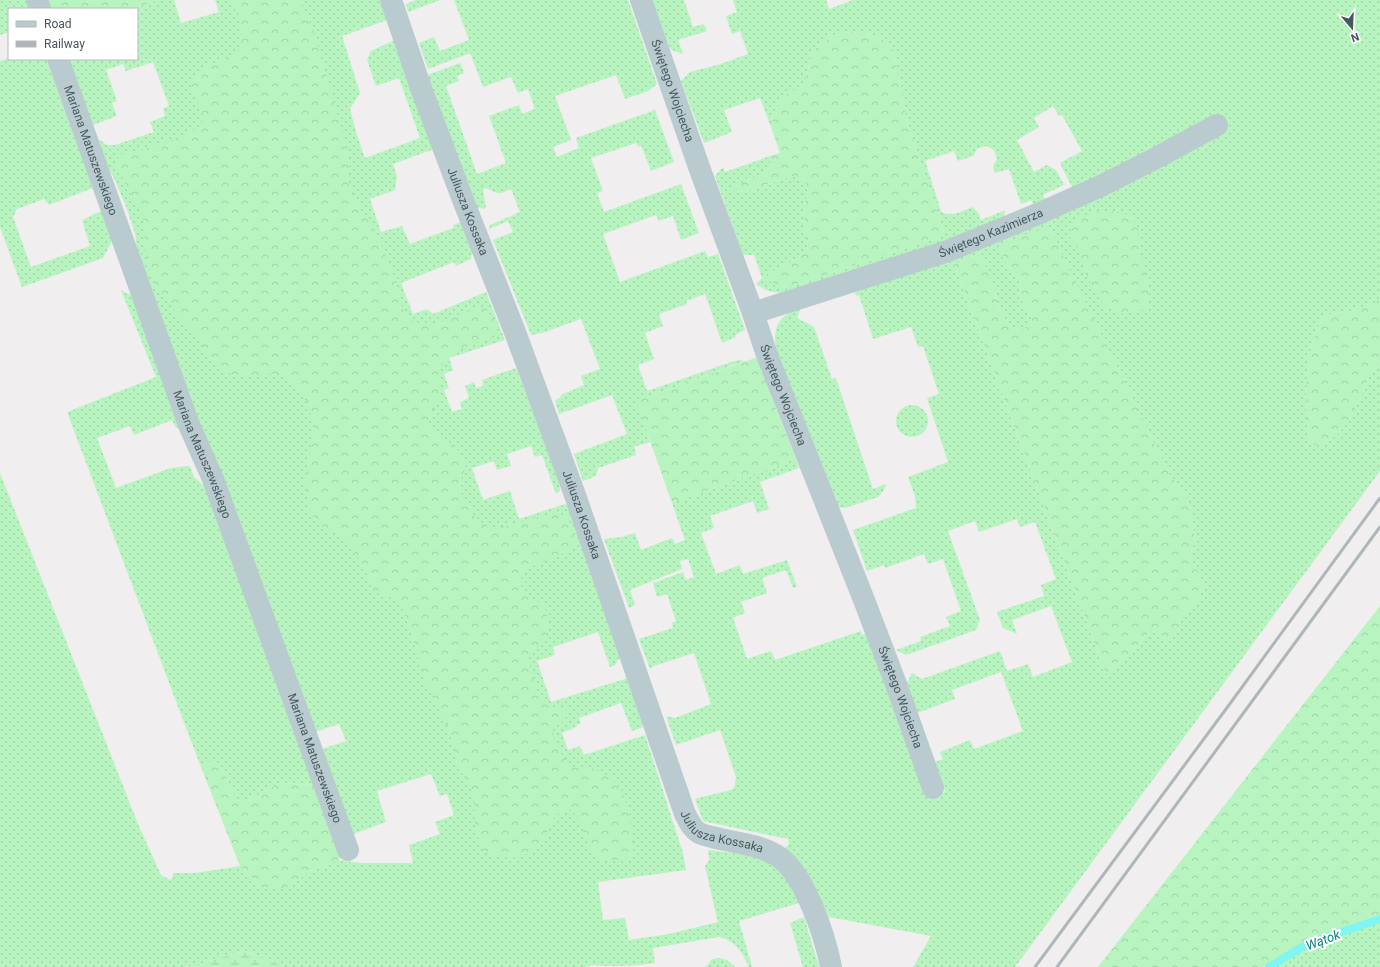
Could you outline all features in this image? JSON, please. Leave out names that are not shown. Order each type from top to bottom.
[{"type":"street","name":"Juliusza Kossaka","points":[[391,0],[422,91],[515,332],[583,518],[685,814],[691,825],[699,833],[760,848],[776,855],[788,864],[797,876],[818,922],[828,951],[831,967]]},
{"type":"street","name":"Świętego Wojciecha","points":[[641,0],[767,355],[896,684],[933,788]]},
{"type":"street","name":"Mariana Matuszewskiego","points":[[58,60],[189,425],[213,479],[348,850]]},
{"type":"street","name":"Świętego Kazimierza","points":[[753,313],[948,251],[1040,213],[1102,185],[1217,125]]},
{"type":"green space","points":[[0,0],[26,0],[29,8],[8,8],[8,32],[0,35]]},
{"type":"green space","points":[[46,0],[158,0],[135,8],[49,8]]},
{"type":"green space","points":[[158,0],[174,0],[181,23],[219,12],[215,0],[383,0],[390,19],[342,36],[360,93],[350,109],[357,135],[365,158],[420,138],[399,78],[376,86],[367,60],[371,51],[397,39],[434,149],[393,164],[397,177],[395,190],[370,199],[381,232],[402,226],[410,244],[453,228],[453,225],[464,221],[462,228],[472,252],[471,259],[456,266],[454,262],[401,283],[413,314],[427,309],[433,314],[486,292],[505,340],[449,358],[453,370],[444,374],[449,388],[444,390],[452,412],[462,409],[460,402],[469,398],[465,386],[474,382],[476,388],[483,386],[482,380],[516,368],[559,480],[560,491],[556,494],[542,455],[535,457],[531,446],[507,454],[511,466],[497,470],[494,461],[472,468],[483,500],[510,491],[519,519],[565,504],[569,505],[620,657],[615,665],[610,667],[598,632],[553,647],[555,655],[537,661],[551,702],[628,678],[643,727],[632,731],[621,703],[579,718],[581,723],[562,733],[568,750],[580,746],[584,755],[645,735],[683,853],[686,870],[598,882],[603,920],[625,918],[629,940],[669,934],[718,922],[705,866],[709,860],[708,850],[750,855],[774,864],[789,881],[799,903],[739,921],[752,967],[749,967],[741,952],[734,944],[719,937],[653,948],[655,963],[623,966],[279,967],[274,961],[244,951],[188,967],[0,967],[0,473],[138,824],[161,875],[170,880],[173,877],[173,873],[196,873],[240,866],[260,886],[293,884],[310,871],[339,860],[360,863],[413,863],[409,845],[440,834],[435,822],[454,815],[447,794],[440,796],[431,774],[377,791],[386,822],[351,835],[322,749],[346,741],[339,724],[315,732],[141,280],[135,233],[113,176],[101,157],[96,142],[100,140],[107,145],[115,145],[154,132],[150,122],[165,116],[163,108],[169,106],[153,62],[126,71],[123,64],[106,70],[117,101],[112,103],[117,116],[90,126],[66,60],[138,60],[138,8],[135,8]]},
{"type":"green space","points":[[232,0],[300,0],[315,36],[347,147],[349,168],[348,182],[362,212],[377,234],[396,281],[403,309],[413,321],[426,325],[441,322],[471,309],[483,308],[493,317],[496,324],[494,337],[462,348],[448,358],[443,364],[440,372],[441,394],[427,425],[434,433],[447,440],[460,452],[466,467],[462,476],[461,493],[475,517],[491,530],[553,513],[566,515],[570,523],[575,536],[573,549],[524,570],[521,580],[522,588],[525,594],[544,606],[548,624],[548,639],[529,658],[532,676],[544,704],[565,708],[568,713],[564,720],[552,732],[560,752],[572,767],[586,767],[600,771],[616,783],[622,792],[626,801],[630,822],[634,854],[632,858],[603,861],[596,856],[585,839],[581,822],[571,810],[563,811],[556,815],[549,826],[545,840],[536,849],[524,855],[513,858],[492,856],[484,851],[478,837],[475,823],[473,791],[458,767],[453,744],[444,719],[426,684],[401,605],[395,599],[380,595],[373,588],[364,568],[352,548],[338,535],[318,524],[309,509],[305,483],[314,428],[307,402],[293,382],[278,373],[239,377],[223,371],[208,356],[197,334],[176,313],[152,281],[145,246],[143,217],[117,167],[116,159],[122,154],[174,139],[198,128],[203,120],[202,112],[192,93],[191,80],[202,68],[234,55],[242,44],[241,25]]},
{"type":"green space","points":[[416,0],[440,0],[408,12],[406,4]]},
{"type":"green space","points":[[454,0],[628,0],[657,84],[648,91],[625,99],[616,75],[555,96],[571,140],[553,147],[557,157],[579,148],[576,138],[655,110],[674,162],[651,171],[641,145],[638,147],[636,143],[591,158],[603,191],[597,193],[604,212],[681,184],[699,233],[681,240],[673,216],[659,221],[656,215],[603,234],[620,282],[705,251],[708,257],[718,254],[745,330],[735,335],[736,337],[722,343],[705,294],[686,301],[687,304],[659,314],[663,326],[645,333],[654,359],[638,365],[647,391],[731,362],[739,360],[745,361],[637,401],[650,442],[634,447],[636,455],[598,468],[596,476],[583,481],[574,454],[627,434],[612,395],[559,414],[555,400],[560,398],[561,395],[584,385],[581,376],[600,369],[581,319],[542,333],[531,335],[493,240],[513,232],[508,221],[489,229],[490,225],[520,212],[511,189],[500,193],[485,188],[483,190],[486,207],[484,209],[477,207],[426,77],[430,74],[460,63],[464,73],[457,76],[459,81],[446,86],[477,174],[506,163],[489,116],[519,105],[522,114],[535,109],[528,89],[518,93],[511,77],[483,87],[470,53],[428,69],[419,43],[434,37],[440,51],[469,40]]},
{"type":"green space","points":[[652,0],[684,0],[693,27],[704,24],[707,31],[678,40],[683,54],[672,50],[667,43]]},
{"type":"green space","points":[[733,0],[826,0],[829,9],[853,0],[1380,0],[1380,299],[1360,309],[1331,314],[1322,320],[1316,331],[1309,362],[1307,379],[1307,424],[1310,442],[1314,445],[1324,444],[1337,435],[1349,421],[1365,388],[1369,375],[1380,364],[1380,471],[1015,967],[913,967],[931,936],[829,917],[808,876],[796,860],[787,853],[785,848],[789,844],[788,839],[703,821],[695,799],[734,789],[736,777],[720,730],[676,745],[666,716],[675,718],[711,704],[694,653],[654,666],[650,669],[639,639],[673,628],[672,623],[676,621],[667,594],[657,597],[653,583],[683,572],[686,580],[694,577],[688,559],[680,561],[682,569],[630,590],[635,605],[629,608],[604,539],[621,537],[635,533],[641,550],[672,538],[675,544],[685,540],[672,503],[796,459],[799,468],[760,482],[769,509],[757,513],[753,501],[710,516],[714,528],[701,533],[716,574],[740,565],[743,574],[787,560],[797,587],[793,588],[786,570],[762,578],[767,593],[741,602],[745,613],[733,618],[747,659],[771,651],[775,660],[861,631],[862,635],[868,633],[929,799],[945,792],[935,762],[943,759],[940,752],[970,740],[974,749],[1023,731],[1001,672],[952,690],[955,699],[917,713],[907,683],[912,673],[922,679],[1000,651],[1007,671],[1028,664],[1033,677],[1072,662],[1051,606],[1012,620],[1017,634],[1003,628],[997,612],[1044,596],[1041,585],[1056,579],[1035,522],[1020,527],[1017,519],[979,532],[975,521],[948,531],[980,620],[976,630],[906,655],[896,650],[921,641],[920,637],[950,626],[946,617],[961,611],[943,559],[928,564],[924,554],[885,568],[884,565],[867,571],[853,530],[916,508],[915,496],[908,477],[948,462],[927,398],[939,394],[923,346],[918,347],[911,327],[873,339],[859,295],[856,296],[854,288],[950,256],[954,258],[1104,194],[1212,137],[1222,127],[1225,119],[1222,116],[1073,189],[1060,163],[1082,151],[1062,115],[1059,116],[1053,106],[1034,118],[1039,127],[1017,140],[1034,172],[1047,165],[1056,170],[1064,185],[1043,195],[1046,201],[1035,207],[1031,200],[1021,204],[1009,169],[995,173],[993,166],[997,159],[994,150],[986,146],[977,149],[973,156],[958,161],[954,151],[925,161],[941,211],[952,214],[973,207],[979,214],[981,220],[1005,210],[1004,219],[951,242],[885,265],[859,269],[779,293],[765,290],[756,284],[762,278],[754,255],[743,255],[715,176],[723,167],[725,172],[770,156],[770,165],[768,170],[759,176],[731,187],[735,191],[745,192],[792,176],[805,180],[808,190],[803,211],[808,249],[797,258],[774,270],[763,278],[785,288],[945,235],[907,123],[894,51],[886,41],[871,34],[853,32],[833,35],[817,47],[811,55],[806,80],[803,85],[786,95],[773,113],[772,130],[760,98],[724,110],[732,132],[704,143],[681,81],[690,72],[721,64],[748,54],[740,31],[732,34],[726,16],[737,12]],"holes":[[[1048,226],[1170,475],[1185,495],[1192,515],[1195,541],[1190,555],[1192,564],[1199,573],[1203,585],[1199,599],[1183,615],[1172,640],[1166,642],[1155,628],[1148,631],[1137,647],[1106,674],[954,264],[981,253],[1004,317],[1015,329],[1022,329],[1031,324],[1032,316],[1023,304],[1019,281],[1006,262],[999,246]]]},
{"type":"green space","points":[[853,32],[871,34],[886,41],[894,51],[907,123],[945,235],[785,288],[762,278],[798,258],[808,249],[803,211],[808,190],[805,180],[792,176],[745,192],[735,191],[730,187],[753,179],[768,170],[770,166],[770,156],[780,153],[772,130],[773,113],[786,95],[803,85],[806,80],[811,55],[817,47],[833,35]]},
{"type":"green space","points":[[8,58],[8,60],[46,60],[93,188],[49,205],[44,199],[17,209],[13,217],[31,267],[90,246],[82,220],[101,211],[112,241],[103,258],[22,287],[0,227],[0,61]]},
{"type":"green space","points":[[1104,211],[1122,212],[1132,217],[1138,230],[1139,247],[1148,286],[1148,306],[1141,311],[1121,314],[1104,306],[1086,275],[1079,249],[1071,241],[1069,234],[1074,223],[1078,219],[1082,216]]},
{"type":"green space","points":[[1048,225],[1170,475],[1185,495],[1192,515],[1195,541],[1190,555],[1192,564],[1199,573],[1203,585],[1199,599],[1183,615],[1172,640],[1166,642],[1162,635],[1155,629],[1148,631],[1137,647],[1106,674],[954,264],[981,253],[1004,318],[1009,325],[1015,329],[1022,329],[1031,324],[1032,316],[1023,304],[1019,281],[1006,262],[999,246]]},
{"type":"green space","points":[[121,290],[133,297],[182,427],[176,428],[172,420],[134,435],[130,426],[97,438],[116,488],[171,468],[190,466],[194,477],[207,488],[313,785],[281,783],[247,802],[237,800],[229,785],[223,768],[207,762],[203,772],[67,412],[156,377]]},
{"type":"green space","points":[[1380,299],[1380,364],[1369,375],[1365,388],[1349,421],[1337,435],[1324,444],[1314,445],[1310,442],[1307,421],[1307,379],[1316,331],[1322,320],[1331,314],[1360,309]]},
{"type":"green space","points":[[801,307],[797,318],[814,327],[832,379],[836,378],[873,489],[886,484],[884,490],[878,497],[845,508],[839,507],[776,350],[775,334],[779,323],[787,314]]},
{"type":"green space","points":[[755,358],[759,359],[775,406],[796,459],[672,503],[636,401]]},
{"type":"green space","points":[[909,405],[915,405],[924,409],[928,421],[924,433],[915,437],[909,437],[900,433],[896,424],[896,418],[900,409]]},
{"type":"green space","points":[[1380,606],[1380,915],[1309,940],[1263,967],[1098,967]]},
{"type":"green space","points":[[216,761],[223,768],[229,785],[237,799],[247,802],[281,783],[313,785],[341,851],[339,860],[310,871],[293,884],[281,889],[260,886],[240,866],[203,772],[207,762]]},
{"type":"green space","points":[[804,917],[819,967],[803,967],[790,923]]},
{"type":"green space","points":[[1380,921],[1380,967],[1273,967],[1310,945]]},
{"type":"green space","points":[[244,951],[274,961],[279,967],[188,967]]},
{"type":"green space","points":[[720,958],[727,960],[735,967],[706,967],[712,959]]},
{"type":"waterway","name":"Wątok","points":[[1269,967],[1309,943],[1380,919]]},
{"type":"railway","points":[[1035,967],[1380,498]]},
{"type":"railway","points":[[1057,967],[1380,527]]}]
